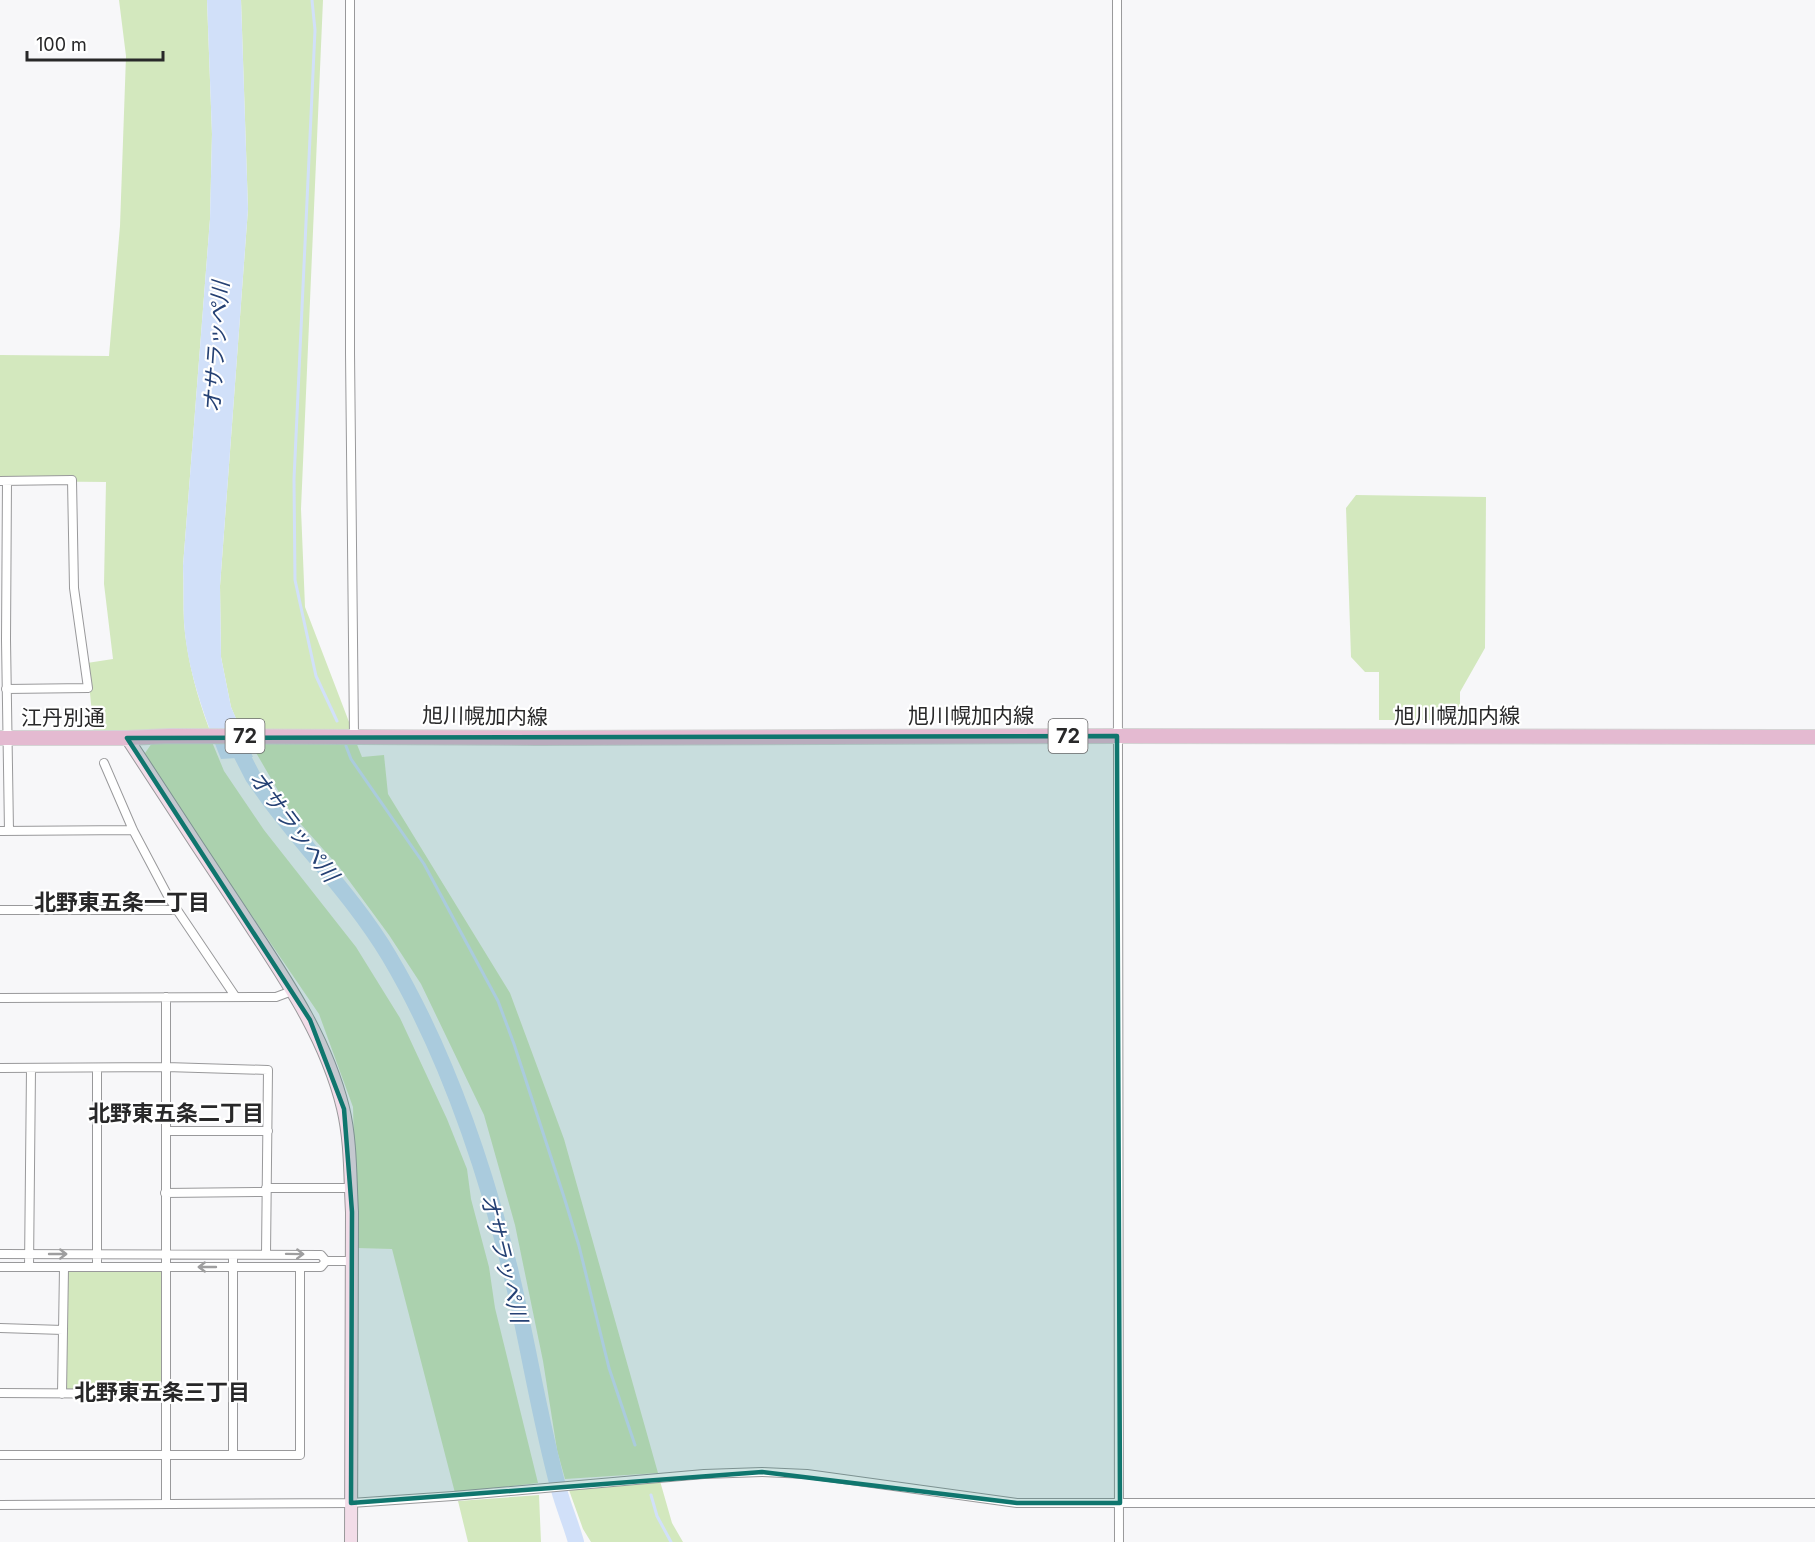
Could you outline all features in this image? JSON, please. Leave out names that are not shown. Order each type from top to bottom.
[{"type":"main road","name":"旭川幌加内線","points":[[127,738],[170,736],[1815,737]]},
{"type":"main road","name":"江丹別通","points":[[4,738],[127,738]]},
{"type":"street","points":[[350,0],[350,353],[354,736]]},
{"type":"street","points":[[1117,0],[1119,1542]]},
{"type":"street","points":[[6,688],[88,688],[74,588],[72,480],[3,481],[6,688],[5,831],[133,830]]},
{"type":"street","points":[[127,738],[292,991],[322,1044],[344,1110],[351,1188],[351,1542]]},
{"type":"street","points":[[104,763],[133,830],[177,910],[236,996]]},
{"type":"street","points":[[0,910],[177,910]]},
{"type":"street","points":[[0,998],[276,997],[292,991]]},
{"type":"street","points":[[166,997],[166,1504]]},
{"type":"street","points":[[0,1068],[268,1070],[266,1254]]},
{"type":"street","points":[[29,1267],[31,1069]]},
{"type":"street","points":[[97,1069],[97,1268]]},
{"type":"street","points":[[166,1131],[268,1131]]},
{"type":"street","points":[[165,1193],[351,1188]]},
{"type":"street","points":[[0,1254],[321,1255],[326,1261]]},
{"type":"street","points":[[233,1255],[233,1454]]},
{"type":"street","points":[[326,1261],[352,1260]]},
{"type":"street","points":[[0,1267],[321,1268],[326,1261]]},
{"type":"street","points":[[62,1394],[64,1268]]},
{"type":"street","points":[[0,1455],[300,1455],[300,1268]]},
{"type":"street","points":[[0,1328],[63,1330]]},
{"type":"street","points":[[0,1393],[166,1394]]},
{"type":"street","points":[[0,1505],[351,1503],[704,1474],[762,1472],[807,1474],[1017,1503],[1815,1503]]},
{"type":"highlighted area","points":[[1117,736],[1120,1503],[1017,1503],[762,1472],[351,1503],[352,1212],[344,1109],[310,1020],[127,738]]},
{"type":"green space","points":[[119,0],[207,0],[212,134],[210,219],[183,566],[184,623],[190,664],[210,731],[94,734],[87,663],[113,659],[104,584],[106,482],[0,481],[0,355],[109,356],[120,226],[126,56]]},
{"type":"green space","points":[[241,0],[323,0],[301,509],[305,607],[354,735],[242,733],[231,707],[221,657],[220,586],[248,209]]},
{"type":"green space","points":[[1356,495],[1486,497],[1485,648],[1460,692],[1460,720],[1379,720],[1379,672],[1365,672],[1351,657],[1346,508]]},
{"type":"green space","points":[[212,742],[224,771],[264,830],[356,947],[400,1018],[447,1119],[467,1169],[471,1199],[489,1267],[495,1308],[538,1483],[455,1493],[392,1249],[357,1248],[353,1107],[319,1014],[143,756],[152,743]]},
{"type":"green space","points":[[356,742],[362,757],[384,755],[388,794],[510,993],[564,1139],[658,1473],[565,1479],[557,1450],[543,1361],[515,1225],[484,1115],[421,984],[389,935],[339,867],[291,813],[251,744]]},
{"type":"green space","points":[[67,1272],[162,1272],[163,1390],[65,1391]]},
{"type":"green space","points":[[660,1481],[672,1523],[683,1542],[591,1542],[583,1529],[569,1490]]},
{"type":"green space","points":[[539,1495],[541,1542],[468,1542],[458,1501]]},
{"type":"water","points":[[207,0],[241,0],[248,209],[220,586],[221,657],[231,707],[253,757],[221,759],[193,675],[184,622],[183,566],[210,219],[212,134]]},
{"type":"waterway","points":[[312,0],[315,30],[294,479],[295,580],[316,676],[337,721]]},
{"type":"waterway","name":"オサラッペ川","points":[[233,738],[253,777],[268,798],[376,935],[409,993],[445,1069],[488,1188],[516,1296],[552,1463],[576,1542]]},
{"type":"waterway","points":[[346,746],[351,759],[424,864],[498,1001],[564,1197],[579,1246],[609,1368],[635,1445]]},
{"type":"waterway","points":[[651,1495],[657,1516],[671,1542]]},
{"type":"district","name":"北野東五条一丁目","points":[[122,902]]},
{"type":"district","name":"北野東五条二丁目","points":[[176,1113]]},
{"type":"district","name":"北野東五条三丁目","points":[[162,1392]]}]
